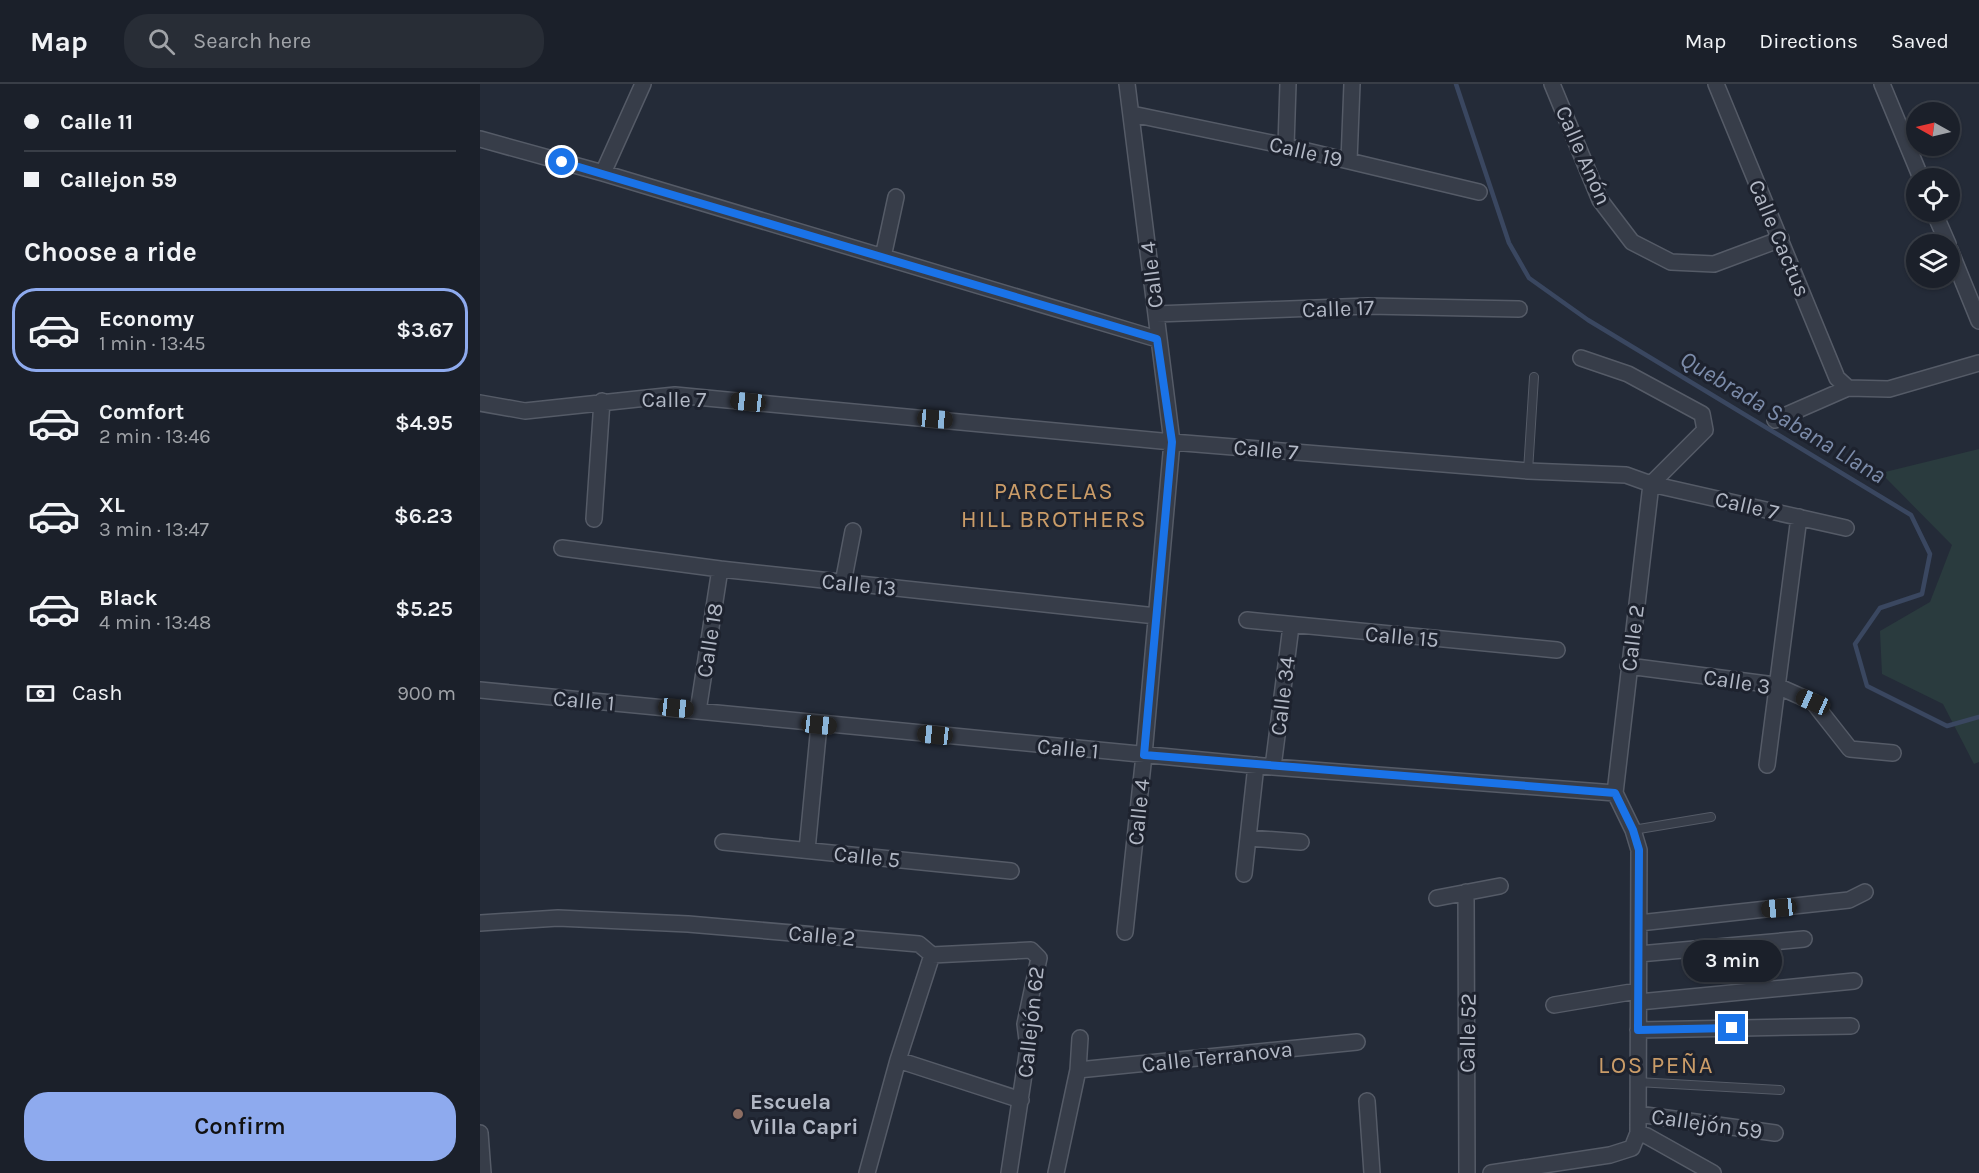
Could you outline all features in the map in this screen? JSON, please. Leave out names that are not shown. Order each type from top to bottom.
[{"type":"street","points":[[603,173],[643,84]]},
{"type":"street","name":"Calle 4","points":[[1125,932],[1144,755],[1172,442],[1157,339],[1156,314],[1127,84]]},
{"type":"street","points":[[1286,146],[1288,84]]},
{"type":"street","points":[[1348,161],[1352,84]]},
{"type":"street","name":"Calle Anón","points":[[1552,84],[1600,200],[1632,242],[1671,262],[1714,264],[1781,239]]},
{"type":"street","name":"Calle Cactus","points":[[1716,84],[1838,378],[1848,388]]},
{"type":"street","points":[[1882,84],[1917,168]]},
{"type":"street","name":"Calle 19","points":[[1132,114],[1286,146],[1479,192]]},
{"type":"street","points":[[480,139],[603,173],[1157,339]]},
{"type":"street","points":[[883,257],[896,197]]},
{"type":"street","points":[[1960,274],[1979,321]]},
{"type":"street","name":"Calle 17","points":[[1156,314],[1368,306],[1519,309]]},
{"type":"street","points":[[1581,358],[1628,374],[1702,414],[1705,430],[1651,484]]},
{"type":"street","points":[[1775,420],[1848,388],[1889,389],[1979,363]]},
{"type":"street","name":"Calle 7","points":[[480,403],[525,411],[675,394],[1172,442],[1528,471],[1626,475],[1651,484],[1799,517],[1775,685],[1767,765]]},
{"type":"street","points":[[594,519],[603,401]]},
{"type":"street","name":"Calle 2","points":[[1615,793],[1651,484]]},
{"type":"street","points":[[1799,517],[1846,528]]},
{"type":"street","points":[[843,583],[854,531]]},
{"type":"street","name":"Calle 13","points":[[562,548],[720,569],[1156,616]]},
{"type":"street","name":"Calle 18","points":[[698,711],[720,569]]},
{"type":"street","name":"Calle 15","points":[[1247,620],[1557,651]]},
{"type":"street","name":"Calle 34","points":[[1273,767],[1291,626]]},
{"type":"street","name":"Calle 3","points":[[1628,666],[1775,685],[1813,702],[1850,749],[1893,753]]},
{"type":"street","name":"Calle 1","points":[[480,690],[819,725],[1273,767],[1615,793]]},
{"type":"street","points":[[807,850],[819,725]]},
{"type":"street","points":[[1244,874],[1256,765]]},
{"type":"street","points":[[1491,1173],[1549,1169],[1610,1155],[1632,1148],[1638,1133],[1639,850],[1633,830],[1615,793]]},
{"type":"street","points":[[1249,838],[1301,842]]},
{"type":"street","name":"Calle 5","points":[[723,842],[1011,871]]},
{"type":"street","points":[[1437,898],[1500,886]]},
{"type":"street","name":"Calle 52","points":[[1466,892],[1467,1173]]},
{"type":"street","points":[[1640,923],[1849,900],[1865,892]]},
{"type":"street","name":"Calle 2","points":[[480,923],[558,918],[688,924],[919,944],[932,955]]},
{"type":"street","points":[[1639,954],[1804,939]]},
{"type":"street","name":"Callejón 62","points":[[932,955],[989,954],[1031,950],[1039,958],[1025,1024],[1028,1048],[1009,1173]]},
{"type":"street","points":[[867,1173],[898,1059],[932,955]]},
{"type":"street","points":[[1554,1005],[1854,981]]},
{"type":"street","points":[[1638,1030],[1851,1026]]},
{"type":"street","points":[[1056,1173],[1078,1070],[1080,1038]]},
{"type":"street","name":"Calle Terranova","points":[[1078,1070],[1357,1042]]},
{"type":"street","points":[[898,1059],[1021,1100]]},
{"type":"street","points":[[1367,1101],[1372,1173]]},
{"type":"street","name":"Callejón 59","points":[[1638,1114],[1775,1132]]},
{"type":"street","points":[[480,1133],[483,1173]]},
{"type":"street","points":[[1638,1133],[1713,1173]]},
{"type":"lane","points":[[1528,471],[1534,377]]},
{"type":"lane","points":[[1633,830],[1711,817]]},
{"type":"lane","points":[[1638,1082],[1780,1090]]},
{"type":"shaded area","points":[[1979,449],[1979,762],[1974,764],[1943,704],[1882,674],[1880,631],[1930,602],[1952,545],[1881,473]]},
{"type":"waterway","name":"Quebrada Sabana Llana","points":[[1456,84],[1509,243],[1529,278],[1588,320],[1911,515],[1930,554],[1922,594],[1880,608],[1855,644],[1867,686],[1947,726],[1979,717]]},
{"type":"place","name":"Escuela Villa Capri","points":[[738,1114]]},
{"type":"district","name":"PARCELAS HILL BROTHERS","points":[[1054,505]]},
{"type":"district","name":"LOS PEÑA","points":[[1656,1065]]},
{"type":"route","points":[[562,162],[818,236],[1157,339],[1172,442],[1144,755],[1615,793],[1633,830],[1639,850],[1637,868],[1640,923],[1638,1030],[1732,1028]]}]
